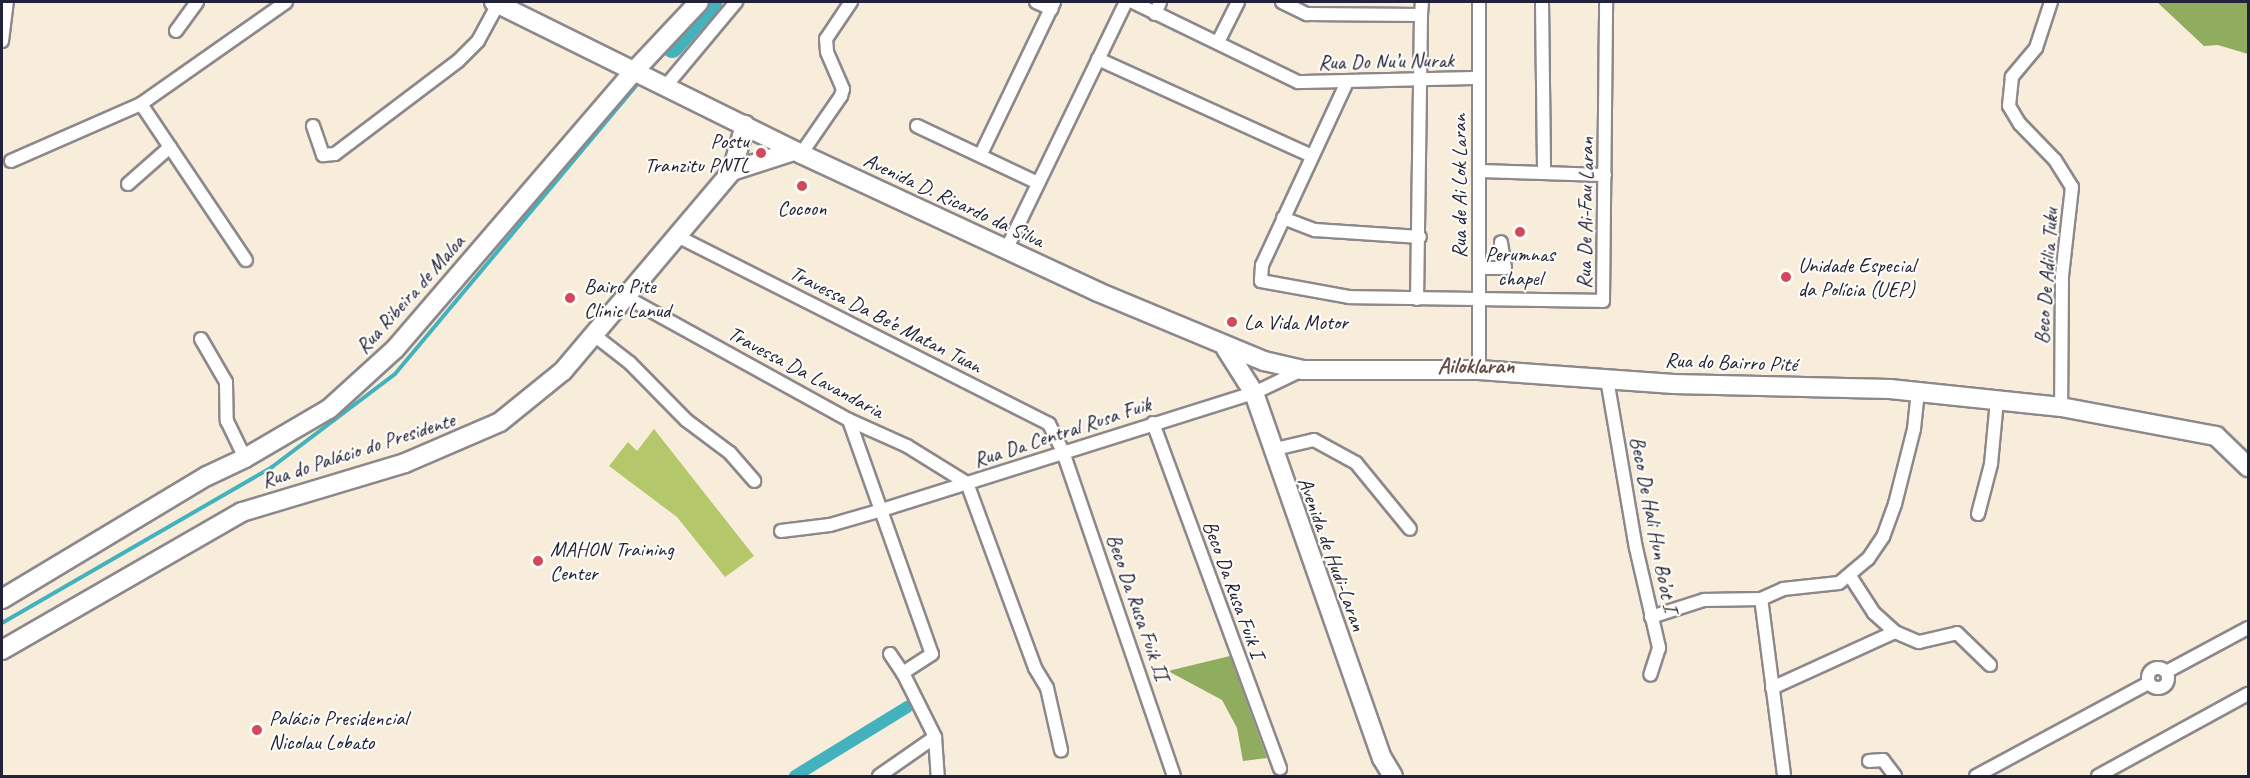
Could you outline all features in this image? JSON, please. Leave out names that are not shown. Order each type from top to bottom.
[{"type":"main road","name":"Rua Ribeira de Maloa","points":[[2,599],[207,476],[245,458],[329,409],[395,349],[699,2]]},
{"type":"main road","points":[[496,3],[637,75]]},
{"type":"main road","name":"Avenida D. Ricardo da Silva","points":[[637,75],[797,152],[1227,349]]},
{"type":"main road","points":[[732,171],[745,125]]},
{"type":"main road","points":[[732,171],[797,152]]},
{"type":"main road","name":"Rua do Palácio do Presidente","points":[[2,650],[242,512],[405,463],[500,422],[563,371],[732,171]]},
{"type":"main road","name":"Rua do Bairro Pité","points":[[1227,349],[1302,370],[1479,370],[1607,379],[1918,392],[2061,407],[2216,436],[2240,450]]},
{"type":"main road","name":"Avenida de Hudi-Laran","points":[[1227,349],[1254,393],[1271,450],[1382,758],[1393,777]]},
{"type":"main road","points":[[2240,450],[2248,467]]},
{"type":"street","points":[[2,41],[7,2]]},
{"type":"street","points":[[176,31],[197,2]]},
{"type":"street","points":[[11,161],[141,104],[286,2]]},
{"type":"street","points":[[663,86],[735,2]]},
{"type":"street","points":[[797,152],[843,89],[826,52],[825,39],[851,2]]},
{"type":"street","points":[[981,154],[1053,5],[1036,2]]},
{"type":"street","points":[[1007,248],[1126,2]]},
{"type":"street","name":"Rua Do Nu’u Nurak","points":[[1133,2],[1298,82],[1478,78]]},
{"type":"street","points":[[1155,14],[1160,2]]},
{"type":"street","points":[[1218,42],[1238,2]]},
{"type":"street","points":[[1282,2],[1307,14],[1421,15]]},
{"type":"street","points":[[1417,299],[1420,237],[1422,2]]},
{"type":"street","name":"Rua de Ai Lok Laran","points":[[1479,2],[1479,370]]},
{"type":"street","points":[[1542,2],[1544,171]]},
{"type":"street","name":"Rua De Ai-Fau Laran","points":[[1479,298],[1603,301],[1606,2]]},
{"type":"street","name":"Beco De Adilia Tuku","points":[[2051,2],[2036,48],[2012,77],[2009,106],[2072,187],[2062,276],[2061,407]]},
{"type":"street","points":[[313,126],[323,154],[335,154],[458,61],[478,41],[496,3]]},
{"type":"street","points":[[1098,58],[1312,156]]},
{"type":"street","points":[[1347,82],[1259,273],[1264,283],[1320,294],[1417,299],[1479,298]]},
{"type":"street","points":[[141,104],[246,260]]},
{"type":"street","points":[[917,126],[981,154],[1038,183]]},
{"type":"street","points":[[128,184],[170,147]]},
{"type":"street","points":[[1479,171],[1544,171],[1605,175]]},
{"type":"street","points":[[1283,218],[1315,230],[1420,237]]},
{"type":"street","name":"Travessa Da Be’e Matan Tuan","points":[[677,236],[1048,424],[1063,452]]},
{"type":"street","points":[[1479,267],[1505,268],[1501,242]]},
{"type":"street","name":"Travessa Da Lavandaria","points":[[626,297],[849,420],[907,446],[967,483]]},
{"type":"street","points":[[594,335],[630,363],[686,420],[730,453],[754,482]]},
{"type":"street","points":[[201,339],[226,382],[227,421],[245,458]]},
{"type":"street","name":"Rua Da Central Rusa Fuik","points":[[781,531],[830,525],[882,510],[1254,393],[1302,370]]},
{"type":"street","name":"Beco De Hali Hun Bo’ot I","points":[[1607,379],[1651,617],[1659,648],[1650,675]]},
{"type":"street","points":[[1651,617],[1704,600],[1761,599],[1783,589],[1839,583],[1850,576],[1868,559],[1887,526],[1914,429],[1918,392]]},
{"type":"street","points":[[1978,514],[1991,464],[1997,400]]},
{"type":"street","points":[[849,420],[932,654],[903,673]]},
{"type":"street","name":"Beco Da Rusa Fuik I","points":[[1153,423],[1280,768]]},
{"type":"street","points":[[1271,450],[1311,440],[1356,463],[1410,529]]},
{"type":"street","name":"Beco Da Rusa Fuik II","points":[[1063,452],[1174,777]]},
{"type":"street","points":[[967,483],[1035,668],[1047,688],[1061,750]]},
{"type":"street","points":[[1850,576],[1874,613],[1895,632],[1919,642],[1957,633],[1990,665]]},
{"type":"street","points":[[1761,599],[1784,775]]},
{"type":"street","points":[[1976,777],[2149,683],[2150,671],[2155,668],[2166,672],[2248,628]]},
{"type":"street","points":[[1772,688],[1895,632]]},
{"type":"street","points":[[890,654],[903,673],[935,737],[938,777]]},
{"type":"street","points":[[2098,777],[2248,694]]},
{"type":"street","points":[[879,777],[935,737]]},
{"type":"street","points":[[1869,761],[1883,760],[1895,777]]},
{"type":"green space","points":[[2157,2],[2248,2],[2248,54],[2218,45],[2204,46]]},
{"type":"green space","points":[[654,429],[754,556],[725,577],[677,517],[609,466],[628,442],[637,451]]},
{"type":"green space","points":[[1230,656],[1267,758],[1243,761],[1237,728],[1222,700],[1168,671]]},
{"type":"waterway","points":[[672,47],[711,2]]},
{"type":"waterway","points":[[648,71],[677,38]]},
{"type":"waterway","points":[[2,623],[272,467],[395,374],[640,81]]},
{"type":"waterway","points":[[795,776],[907,707]]},
{"type":"place","name":"Postu Tranzitu PNTL","points":[[761,153]]},
{"type":"place","name":"Cocoon","points":[[802,186]]},
{"type":"place","name":"Perumnas chapel","points":[[1520,232]]},
{"type":"place","name":"Unidade Especial da Polícia (UEP)","points":[[1786,277]]},
{"type":"place","name":"Bairo Pite Clinic Lanud","points":[[570,298]]},
{"type":"place","name":"La Vida Motor","points":[[1232,322]]},
{"type":"place","name":"MAHON Training Center","points":[[538,561]]},
{"type":"place","name":"Palácio Presidencial Nicolau Lobato","points":[[257,730]]},
{"type":"district","name":"Ailoklaran","points":[[1476,367]]}]
